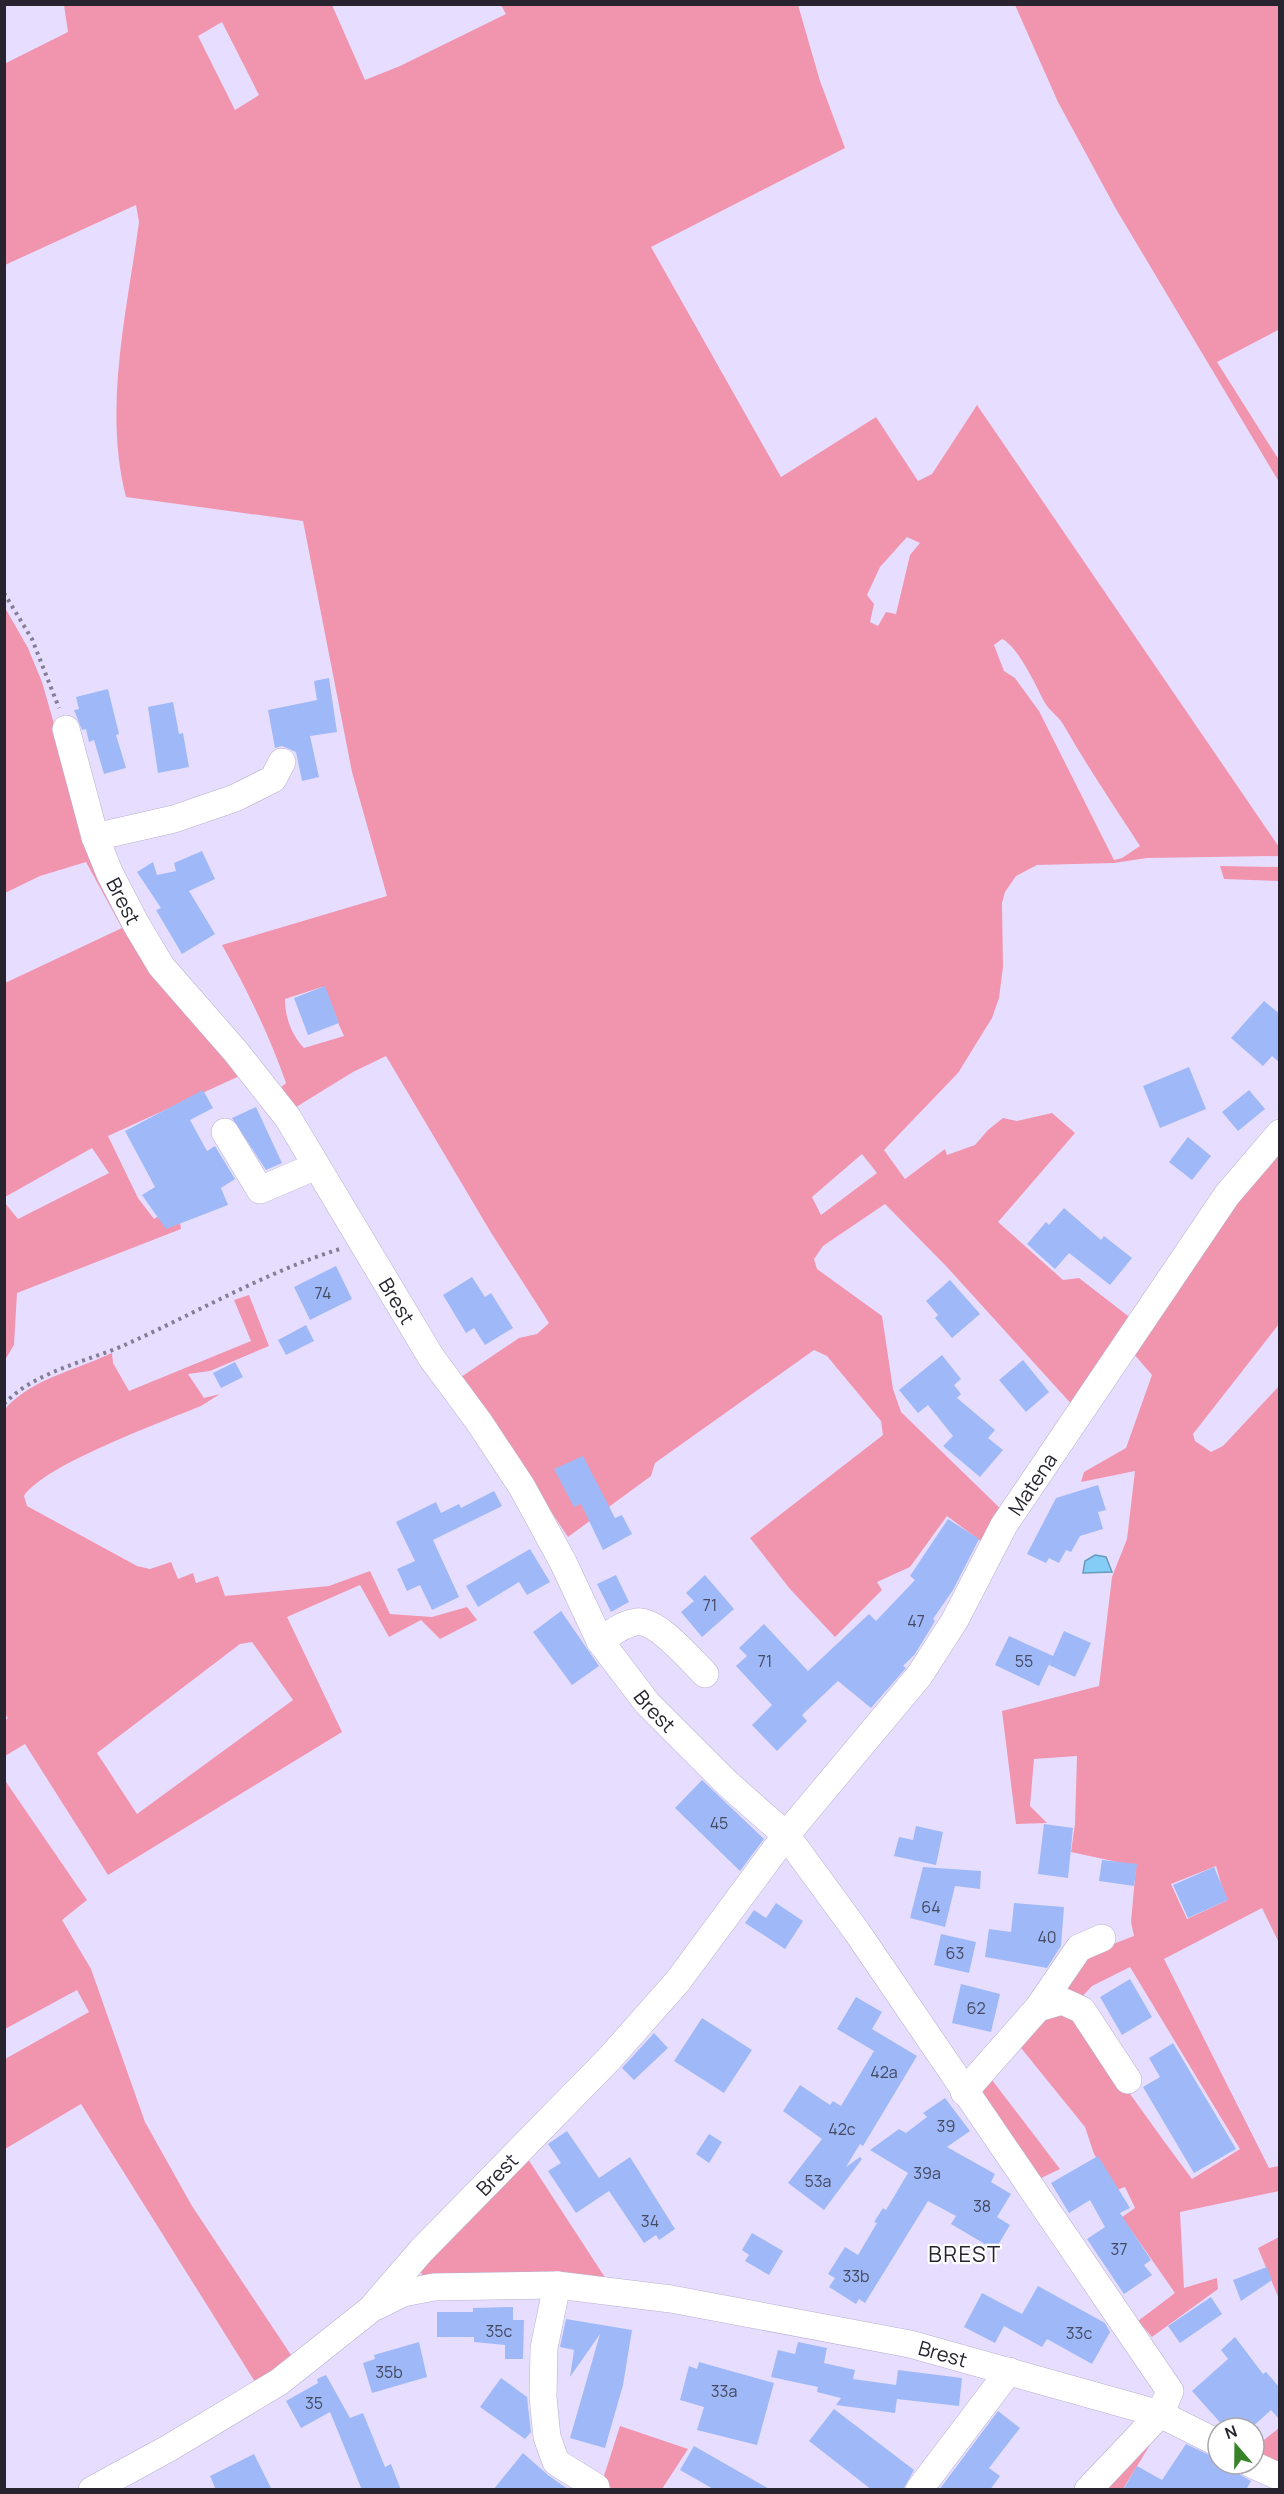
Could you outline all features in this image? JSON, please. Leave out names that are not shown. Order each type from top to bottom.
[{"type":"street","name":"Brest","points":[[66,729],[95,837],[110,874],[161,966],[282,1110],[431,1357],[479,1422],[522,1487],[563,1562],[600,1641],[647,1703],[728,1784],[786,1835],[857,1932],[1170,2391],[1160,2414]]},
{"type":"street","points":[[95,837],[174,819],[235,798],[273,779],[282,762]]},
{"type":"street","points":[[225,1132],[260,1190],[316,1166]]},
{"type":"street","name":"Matena","points":[[786,1835],[920,1676],[955,1620],[1017,1506],[1227,1195],[1280,1133]]},
{"type":"street","points":[[600,1641],[628,1625],[637,1622],[652,1623],[705,1674]]},
{"type":"street","name":"Brest","points":[[370,2309],[421,2252],[610,2058],[678,1981],[786,1835]]},
{"type":"street","points":[[964,2092],[1038,2008],[1079,1948],[1102,1938]]},
{"type":"street","points":[[1038,2008],[1062,2001],[1082,2010],[1128,2079]]},
{"type":"street","name":"Brest","points":[[370,2309],[403,2293],[434,2287],[557,2285],[671,2299],[910,2344],[1160,2414],[1206,2437]]},
{"type":"street","points":[[557,2285],[544,2348],[543,2397],[547,2437],[556,2462],[596,2487]]},
{"type":"street","points":[[92,2490],[230,2413],[279,2382],[370,2309]]},
{"type":"street","points":[[918,2490],[1009,2371]]},
{"type":"street","points":[[1088,2490],[1160,2414]]},
{"type":"street","points":[[1266,2471],[1280,2477]]},
{"type":"path","points":[[4,593],[32,639],[66,729]]},
{"type":"path","points":[[4,1404],[15,1393],[32,1382],[123,1346],[312,1259],[343,1249],[365,1250]]},
{"type":"shaded area","points":[[64,5],[332,5],[365,80],[400,66],[506,14],[501,5],[798,5],[820,81],[845,148],[651,247],[781,477],[876,417],[918,481],[932,474],[977,405],[1279,847],[1279,856],[1147,858],[1114,863],[1037,865],[1016,876],[1005,892],[1002,903],[1003,967],[999,998],[992,1018],[958,1073],[884,1150],[905,1179],[945,1149],[947,1155],[975,1145],[1003,1118],[1017,1121],[1052,1113],[1075,1133],[998,1222],[1063,1280],[1079,1278],[1132,1319],[1075,1408],[947,1267],[885,1204],[823,1246],[814,1259],[817,1269],[882,1316],[893,1389],[901,1412],[1006,1514],[986,1545],[947,1516],[910,1567],[877,1582],[882,1590],[835,1637],[790,1589],[750,1538],[883,1435],[881,1421],[827,1356],[814,1350],[655,1463],[651,1476],[568,1537],[461,1377],[519,1338],[537,1334],[549,1323],[490,1231],[386,1056],[353,1072],[288,1112],[276,1092],[286,1083],[257,1012],[222,945],[387,896],[352,772],[303,521],[126,497],[119,463],[117,394],[119,360],[139,222],[136,205],[5,265],[4,64],[68,32]],"holes":[[[222,22],[259,95],[235,110],[198,36]],[[907,537],[920,543],[910,555],[896,614],[886,612],[878,626],[870,622],[874,604],[867,595],[880,567]],[[1002,639],[1014,650],[1045,703],[1063,724],[1140,846],[1122,858],[1114,860],[1039,711],[1015,678],[1004,671],[994,645]],[[322,987],[344,1036],[304,1048],[292,1031],[285,999]],[[862,1154],[877,1173],[821,1215],[812,1197]]]},
{"type":"shaded area","points":[[1015,5],[1279,5],[1279,332],[1278,330],[1217,362],[1279,460],[1279,482],[1116,209],[1058,102]]},
{"type":"shaded area","points":[[4,606],[28,648],[42,682],[83,825],[244,1074],[108,1136],[138,1198],[154,1219],[177,1204],[181,1229],[17,1293],[14,1345],[5,1360],[5,1203],[18,1219],[109,1173],[92,1148],[5,1197],[5,983],[122,928],[86,862],[40,876],[5,893]]},
{"type":"shaded area","points":[[1220,866],[1279,867],[1279,881],[1224,879]]},
{"type":"shaded area","points":[[1279,1146],[1279,1324],[1193,1434],[1195,1441],[1211,1452],[1223,1446],[1279,1386],[1279,1943],[1262,1908],[1164,1959],[1269,2168],[1279,2166],[1279,2191],[1180,2212],[1184,2288],[1217,2278],[1218,2289],[1152,2337],[1138,2321],[1175,2293],[1122,2217],[1135,2208],[1125,2187],[1117,2190],[1094,2154],[1085,2127],[1017,2043],[1044,2014],[1066,2008],[1192,2179],[1240,2149],[1130,1967],[1092,1986],[1080,1999],[1054,1998],[1082,1956],[1134,1936],[1131,1922],[1136,1866],[1071,1852],[1075,1824],[1077,1756],[1034,1759],[1030,1806],[1047,1823],[1016,1824],[1002,1711],[1099,1686],[1112,1577],[1127,1539],[1135,1471],[1081,1482],[1084,1472],[1126,1448],[1152,1375],[1133,1353],[1231,1206]],"holes":[[[1216,1866],[1226,1901],[1187,1919],[1171,1884]]]},
{"type":"shaded area","points":[[249,1295],[269,1346],[210,1371],[188,1374],[204,1398],[220,1394],[201,1406],[105,1445],[55,1471],[36,1484],[24,1496],[27,1506],[137,1566],[150,1569],[171,1562],[178,1579],[193,1573],[196,1583],[218,1576],[225,1596],[329,1586],[370,1571],[390,1614],[432,1617],[467,1607],[477,1620],[440,1639],[421,1620],[389,1637],[360,1585],[287,1617],[342,1732],[108,1875],[25,1744],[5,1756],[5,1720],[8,1718],[4,1714],[5,1409],[28,1390],[41,1383],[112,1353],[113,1363],[129,1391],[251,1341],[234,1300]],"holes":[[[252,1642],[293,1700],[137,1814],[97,1753],[240,1644]]]},
{"type":"shaded area","points":[[4,1779],[87,1900],[62,1920],[91,1969],[145,2122],[192,2206],[293,2358],[257,2385],[81,2104],[5,2149],[5,2059],[89,2012],[77,1990],[5,2029]]},
{"type":"shaded area","points":[[989,2076],[1060,2169],[1037,2180],[977,2091]]},
{"type":"shaded area","points":[[526,2156],[606,2279],[424,2280],[420,2269]]},
{"type":"shaded area","points":[[1279,2237],[1279,2299],[1258,2248]]},
{"type":"shaded area","points":[[620,2426],[688,2449],[662,2489],[612,2489],[603,2479]]},
{"type":"shaded area","points":[[1279,2428],[1279,2469],[1266,2461],[1266,2438]]},
{"type":"shaded area","points":[[1139,2442],[1150,2445],[1123,2489],[1096,2490]]},
{"type":"water","points":[[1095,1555],[1106,1557],[1112,1572],[1083,1573],[1085,1561]]},
{"type":"building","points":[[329,678],[337,732],[310,736],[319,777],[302,781],[296,752],[282,746],[275,748],[268,710],[317,700],[314,681]]},
{"type":"building","points":[[108,689],[119,734],[116,735],[126,768],[104,774],[94,740],[89,742],[86,729],[82,730],[74,710],[79,709],[76,697]]},
{"type":"building","points":[[173,702],[179,734],[183,733],[189,767],[158,773],[148,707]]},
{"type":"building","points":[[202,851],[215,879],[189,891],[215,934],[182,954],[156,910],[161,908],[137,872],[153,862],[157,875],[176,871],[174,863]]},
{"type":"building","points":[[325,986],[339,1023],[308,1035],[294,998]]},
{"type":"building","points":[[1264,1001],[1280,1014],[1280,1063],[1272,1056],[1263,1066],[1231,1038]]},
{"type":"building","points":[[1189,1067],[1206,1109],[1160,1128],[1143,1086]]},
{"type":"building","points":[[203,1090],[213,1108],[190,1120],[207,1151],[215,1146],[235,1179],[221,1188],[228,1205],[166,1229],[142,1195],[155,1187],[125,1131]]},
{"type":"building","points":[[1249,1090],[1265,1109],[1238,1131],[1222,1112]]},
{"type":"building","points":[[256,1107],[282,1163],[266,1170],[232,1118]]},
{"type":"building","points":[[1188,1137],[1211,1156],[1192,1180],[1169,1162]]},
{"type":"building","points":[[1064,1208],[1101,1240],[1104,1236],[1132,1258],[1110,1285],[1069,1253],[1055,1269],[1027,1244],[1046,1222],[1049,1225]]},
{"type":"building","points":[[336,1266],[352,1299],[310,1320],[294,1287]]},
{"type":"building","points":[[472,1277],[485,1297],[491,1293],[513,1328],[485,1345],[474,1328],[466,1333],[443,1295]]},
{"type":"building","points":[[950,1280],[980,1314],[952,1338],[935,1318],[938,1315],[926,1301]]},
{"type":"building","points":[[306,1325],[314,1341],[286,1355],[278,1340]]},
{"type":"building","points":[[942,1355],[961,1379],[954,1385],[961,1394],[957,1398],[995,1430],[988,1438],[1003,1450],[980,1477],[943,1446],[953,1436],[928,1405],[918,1413],[899,1390]]},
{"type":"building","points":[[1023,1360],[1049,1392],[1026,1412],[999,1380]]},
{"type":"building","points":[[235,1362],[243,1377],[221,1388],[213,1373]]},
{"type":"building","points":[[583,1456],[615,1518],[622,1515],[632,1534],[603,1550],[581,1504],[574,1507],[554,1469]]},
{"type":"building","points":[[1098,1485],[1106,1510],[1098,1512],[1103,1529],[1080,1536],[1071,1552],[1066,1550],[1059,1563],[1049,1558],[1046,1563],[1027,1554],[1056,1498]]},
{"type":"building","points":[[494,1491],[502,1506],[433,1540],[459,1597],[432,1610],[420,1585],[407,1591],[397,1569],[415,1561],[396,1522],[436,1502],[441,1513],[459,1504],[461,1508]]},
{"type":"building","points":[[948,1519],[979,1539],[953,1590],[933,1619],[935,1621],[915,1654],[903,1666],[906,1668],[871,1708],[838,1681],[802,1715],[807,1721],[777,1751],[752,1725],[772,1705],[736,1666],[747,1656],[739,1648],[764,1624],[808,1671],[869,1614],[876,1621],[915,1580],[910,1576]]},
{"type":"building","points":[[530,1549],[550,1582],[527,1595],[519,1582],[478,1607],[466,1586]]},
{"type":"building","points":[[616,1575],[629,1602],[611,1612],[597,1584]]},
{"type":"building","points":[[705,1575],[734,1609],[702,1637],[681,1612],[694,1601],[686,1593]]},
{"type":"building","points":[[561,1611],[599,1666],[572,1685],[533,1632]]},
{"type":"building","points":[[1064,1631],[1091,1643],[1075,1677],[1049,1665],[1052,1658],[1039,1686],[995,1665],[1009,1636],[1053,1656]]},
{"type":"building","points":[[702,1780],[764,1839],[740,1871],[675,1808]]},
{"type":"building","points":[[1044,1824],[1073,1828],[1068,1878],[1038,1874]]},
{"type":"building","points":[[916,1826],[943,1832],[936,1865],[894,1856],[899,1837],[913,1840]]},
{"type":"building","points":[[1102,1860],[1137,1864],[1134,1886],[1099,1881]]},
{"type":"building","points":[[923,1867],[981,1871],[980,1889],[955,1886],[945,1927],[910,1918]]},
{"type":"building","points":[[1214,1867],[1228,1900],[1188,1918],[1173,1885]]},
{"type":"building","points":[[776,1903],[803,1921],[785,1949],[745,1923],[754,1910],[766,1918]]},
{"type":"building","points":[[1014,1903],[1064,1907],[1061,1946],[1047,1968],[985,1957],[989,1929],[1011,1932]]},
{"type":"building","points":[[941,1934],[976,1942],[969,1973],[934,1965]]},
{"type":"building","points":[[1130,1979],[1152,2017],[1122,2035],[1100,1997]]},
{"type":"building","points":[[961,1984],[1000,1994],[991,2032],[952,2023]]},
{"type":"building","points":[[856,1997],[882,2012],[872,2029],[917,2056],[863,2146],[860,2144],[846,2167],[860,2157],[862,2159],[824,2210],[788,2183],[822,2139],[783,2111],[800,2085],[830,2105],[833,2101],[841,2106],[874,2051],[837,2029]]},
{"type":"building","points":[[702,2018],[752,2050],[724,2093],[674,2061]]},
{"type":"building","points":[[654,2033],[668,2048],[634,2080],[622,2068]]},
{"type":"building","points":[[1173,2043],[1236,2149],[1194,2173],[1143,2087],[1160,2077],[1149,2058]]},
{"type":"building","points":[[945,2098],[970,2131],[947,2147],[995,2174],[991,2182],[1011,2194],[997,2217],[1010,2225],[995,2250],[951,2224],[956,2216],[928,2201],[865,2303],[859,2299],[856,2304],[829,2287],[835,2278],[828,2274],[845,2247],[858,2255],[877,2223],[874,2222],[883,2208],[886,2210],[908,2173],[870,2150],[899,2129],[906,2133],[927,2117],[923,2113]]},
{"type":"building","points":[[567,2131],[599,2178],[630,2157],[675,2229],[659,2240],[656,2235],[644,2243],[609,2191],[576,2213],[548,2171],[561,2163],[548,2144]]},
{"type":"building","points":[[709,2134],[722,2142],[709,2163],[696,2154]]},
{"type":"building","points":[[1098,2156],[1130,2208],[1120,2213],[1151,2260],[1144,2265],[1152,2275],[1124,2294],[1087,2239],[1105,2227],[1090,2200],[1069,2213],[1051,2183]]},
{"type":"building","points":[[752,2233],[783,2251],[769,2275],[745,2261],[749,2255],[742,2250]]},
{"type":"building","points":[[1267,2267],[1272,2280],[1241,2301],[1233,2280]]},
{"type":"building","points":[[1038,2286],[1105,2323],[1110,2332],[1092,2364],[1047,2339],[1042,2347],[1004,2326],[995,2343],[964,2327],[982,2293],[1022,2314]]},
{"type":"building","points":[[1211,2297],[1222,2314],[1180,2343],[1168,2326]]},
{"type":"building","points":[[513,2307],[513,2320],[524,2320],[523,2359],[505,2359],[505,2345],[474,2342],[474,2337],[437,2337],[437,2312],[473,2312],[473,2308]]},
{"type":"building","points":[[566,2319],[632,2330],[623,2385],[605,2448],[570,2438],[600,2334],[570,2377],[574,2350],[560,2347]]},
{"type":"building","points":[[1235,2337],[1263,2374],[1266,2372],[1280,2388],[1280,2420],[1271,2410],[1264,2416],[1214,2416],[1192,2391],[1228,2359],[1221,2350]]},
{"type":"building","points":[[419,2342],[427,2377],[372,2393],[363,2363],[375,2359],[374,2355]]},
{"type":"building","points":[[798,2342],[827,2348],[824,2363],[855,2370],[853,2379],[896,2385],[898,2370],[962,2378],[959,2406],[897,2399],[895,2413],[836,2405],[841,2398],[817,2392],[818,2387],[771,2377],[778,2350],[795,2354]]},
{"type":"building","points":[[699,2362],[774,2383],[757,2445],[697,2430],[704,2407],[680,2400],[689,2366],[697,2369]]},
{"type":"building","points":[[326,2375],[350,2418],[363,2413],[385,2467],[391,2464],[401,2490],[362,2490],[330,2412],[301,2428],[286,2401],[318,2383],[317,2379]]},
{"type":"building","points":[[501,2378],[527,2397],[531,2432],[525,2439],[480,2407]]},
{"type":"building","points":[[834,2409],[914,2470],[903,2490],[872,2490],[809,2441]]},
{"type":"building","points":[[998,2411],[1020,2428],[989,2468],[1000,2476],[990,2490],[939,2490]]},
{"type":"building","points":[[1186,2444],[1206,2453],[1206,2476],[1242,2476],[1251,2481],[1246,2490],[1123,2490],[1137,2466],[1162,2480]]},
{"type":"building","points":[[694,2446],[771,2490],[715,2490],[680,2470]]},
{"type":"building","points":[[523,2453],[548,2475],[569,2490],[493,2490]]},
{"type":"building","points":[[254,2454],[272,2490],[216,2490],[210,2476]]},
{"type":"district","name":"BREST","points":[[965,2254]]}]
